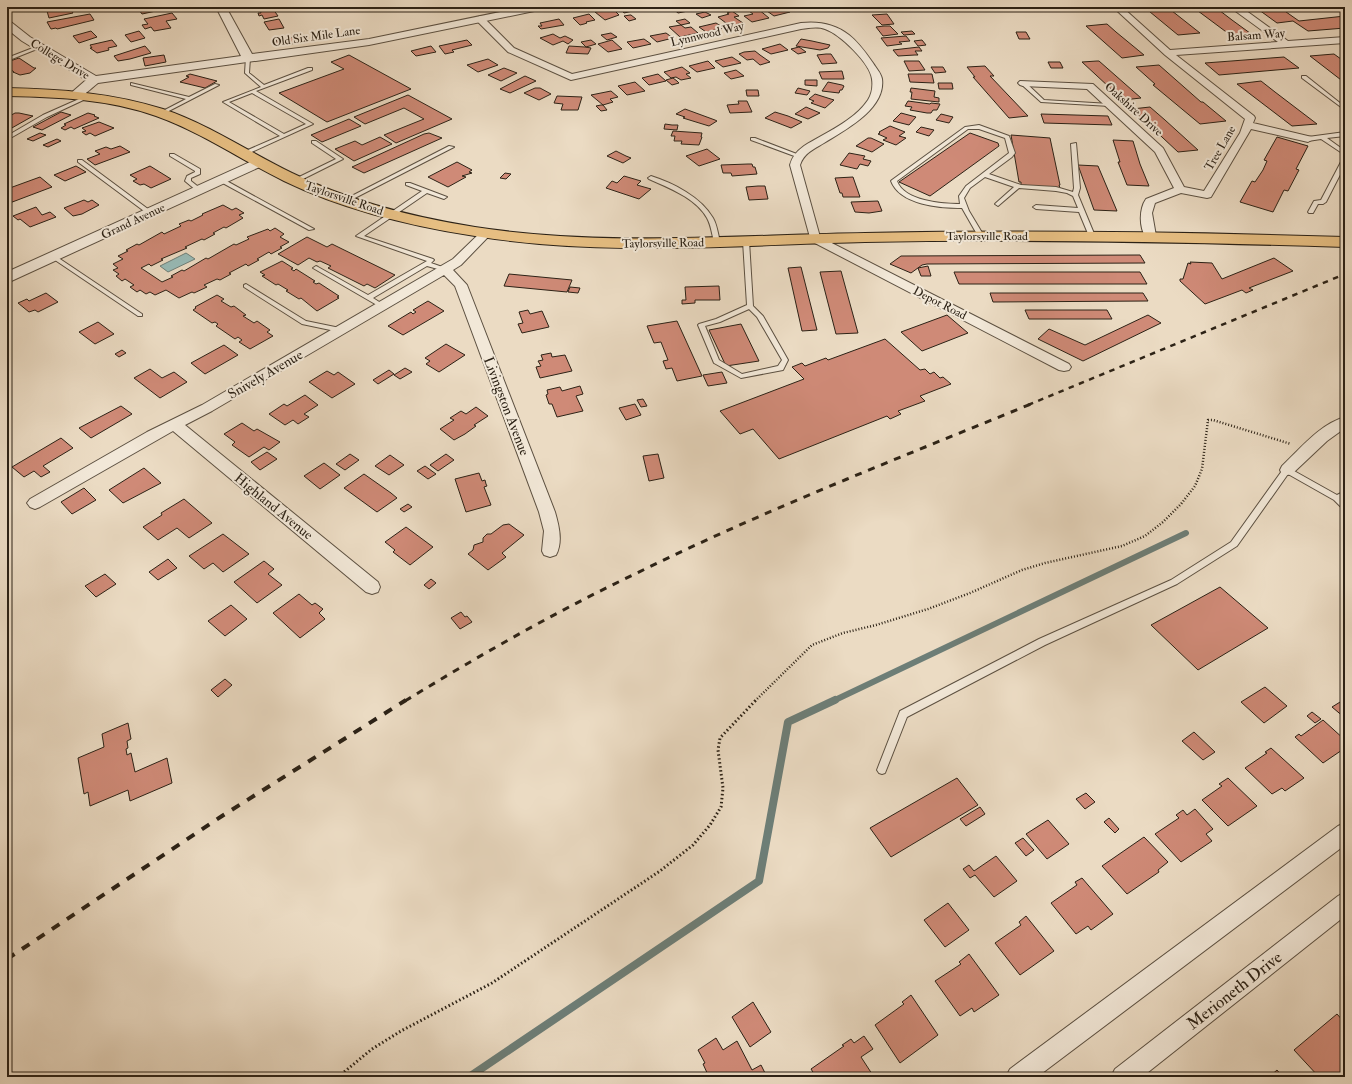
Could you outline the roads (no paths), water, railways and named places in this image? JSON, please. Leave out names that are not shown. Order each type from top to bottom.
[{"type":"main road","name":"Taylorsville Road","points":[[7,92],[83,95],[118,101],[163,113],[203,131],[295,181],[345,201],[390,214],[444,226],[486,233],[565,242],[618,244],[981,236],[1236,237],[1345,242]]},
{"type":"street","points":[[221,7],[248,58]]},
{"type":"street","name":"Old Six Mile Lane","points":[[94,80],[148,71],[369,42],[480,19],[516,9],[539,7]]},
{"type":"street","name":"Tree Lane","points":[[1117,7],[1168,53],[1250,118],[1245,133],[1207,195],[1180,189]]},
{"type":"street","points":[[1237,8],[1287,45]]},
{"type":"street","name":"Lynnwood Way","points":[[480,19],[506,46],[517,54],[571,77],[801,26],[817,24],[832,29],[850,41],[875,72],[877,78],[876,92],[870,103],[857,117],[807,148],[799,156]]},
{"type":"street","name":"College Drive","points":[[7,24],[40,47],[94,80],[83,95]]},
{"type":"street","name":"Balsam Way","points":[[1168,53],[1345,40]]},
{"type":"street","name":"Oakshire Drive","points":[[1023,84],[1090,86],[1159,150],[1180,189]]},
{"type":"street","points":[[1248,125],[1308,139]]},
{"type":"street","points":[[799,156],[796,159],[795,165],[815,239]]},
{"type":"street","name":"Grand Avenue","points":[[7,278],[259,162]]},
{"type":"street","points":[[1150,236],[1146,213],[1150,201],[1180,189]]},
{"type":"street","name":"Snively Avenue","points":[[35,503],[152,436],[207,408],[457,262],[486,233]]},
{"type":"street","name":"Depot Road","points":[[815,239],[1064,367]]},
{"type":"street","name":"Livingston Avenue","points":[[445,269],[461,285],[547,512],[552,531],[550,551]]},
{"type":"street","points":[[1287,470],[1336,426],[1345,422]]},
{"type":"street","name":"Highland Avenue","points":[[175,425],[372,587]]},
{"type":"street","points":[[1018,1077],[1345,833]]},
{"type":"street","name":"Merioneth Drive","points":[[1123,1077],[1345,903]]},
{"type":"lane","points":[[7,60],[40,47]]},
{"type":"lane","points":[[248,58],[247,73],[264,87]]},
{"type":"lane","points":[[284,136],[224,103],[310,69]]},
{"type":"lane","points":[[1304,77],[1345,109]]},
{"type":"lane","points":[[133,84],[190,98]]},
{"type":"lane","points":[[1023,84],[1043,101],[1110,105]]},
{"type":"lane","points":[[163,113],[217,85]]},
{"type":"lane","points":[[243,154],[310,124],[252,91]]},
{"type":"lane","points":[[7,138],[83,95]]},
{"type":"lane","points":[[964,206],[945,206],[906,195],[898,191],[894,181],[967,128],[974,126],[1007,137],[1012,153],[1010,156],[985,174],[964,192],[961,198],[981,236]]},
{"type":"lane","points":[[1308,139],[1345,134]]},
{"type":"lane","points":[[1322,137],[1345,153]]},
{"type":"lane","points":[[753,139],[799,156]]},
{"type":"lane","points":[[295,181],[340,159],[314,142]]},
{"type":"lane","points":[[1074,144],[1077,188],[1075,195],[1092,236]]},
{"type":"lane","points":[[345,201],[451,148]]},
{"type":"lane","points":[[172,155],[198,170],[198,173],[189,178],[188,181],[199,190]]},
{"type":"lane","points":[[1311,212],[1316,202],[1323,202],[1345,160]]},
{"type":"lane","points":[[80,161],[150,213]]},
{"type":"lane","points":[[985,174],[1018,186],[1063,190],[1075,195]]},
{"type":"lane","points":[[651,178],[685,194],[700,206],[710,217],[717,242]]},
{"type":"lane","points":[[221,180],[311,229]]},
{"type":"lane","points":[[408,184],[444,197]]},
{"type":"lane","points":[[998,204],[1018,186]]},
{"type":"lane","points":[[368,298],[431,260],[359,236],[426,191]]},
{"type":"lane","points":[[1036,207],[1081,210]]},
{"type":"lane","points":[[746,241],[750,306],[760,316],[784,360],[781,368],[742,376],[716,361],[701,325],[718,321],[750,306]]},
{"type":"lane","points":[[54,257],[140,315]]},
{"type":"lane","points":[[426,264],[445,269]]},
{"type":"lane","points":[[316,268],[382,306]]},
{"type":"lane","points":[[246,286],[304,323],[340,330]]},
{"type":"lane","points":[[882,770],[903,714],[1042,642],[1174,582],[1234,544],[1287,470],[1337,498],[1345,506]]},
{"type":"lane","points":[[1337,498],[1345,494]]},
{"type":"water","points":[[186,253],[195,259],[168,272],[160,266]]},
{"type":"waterway","points":[[833,701],[1186,533]]},
{"type":"waterway","points":[[469,1077],[759,881],[788,722],[835,700]]},
{"type":"railway","points":[[1028,405],[1345,274]]},
{"type":"railway","points":[[405,701],[490,650],[548,618],[685,550],[832,485],[1031,404]]},
{"type":"railway","points":[[7,959],[222,816],[406,700]]}]
